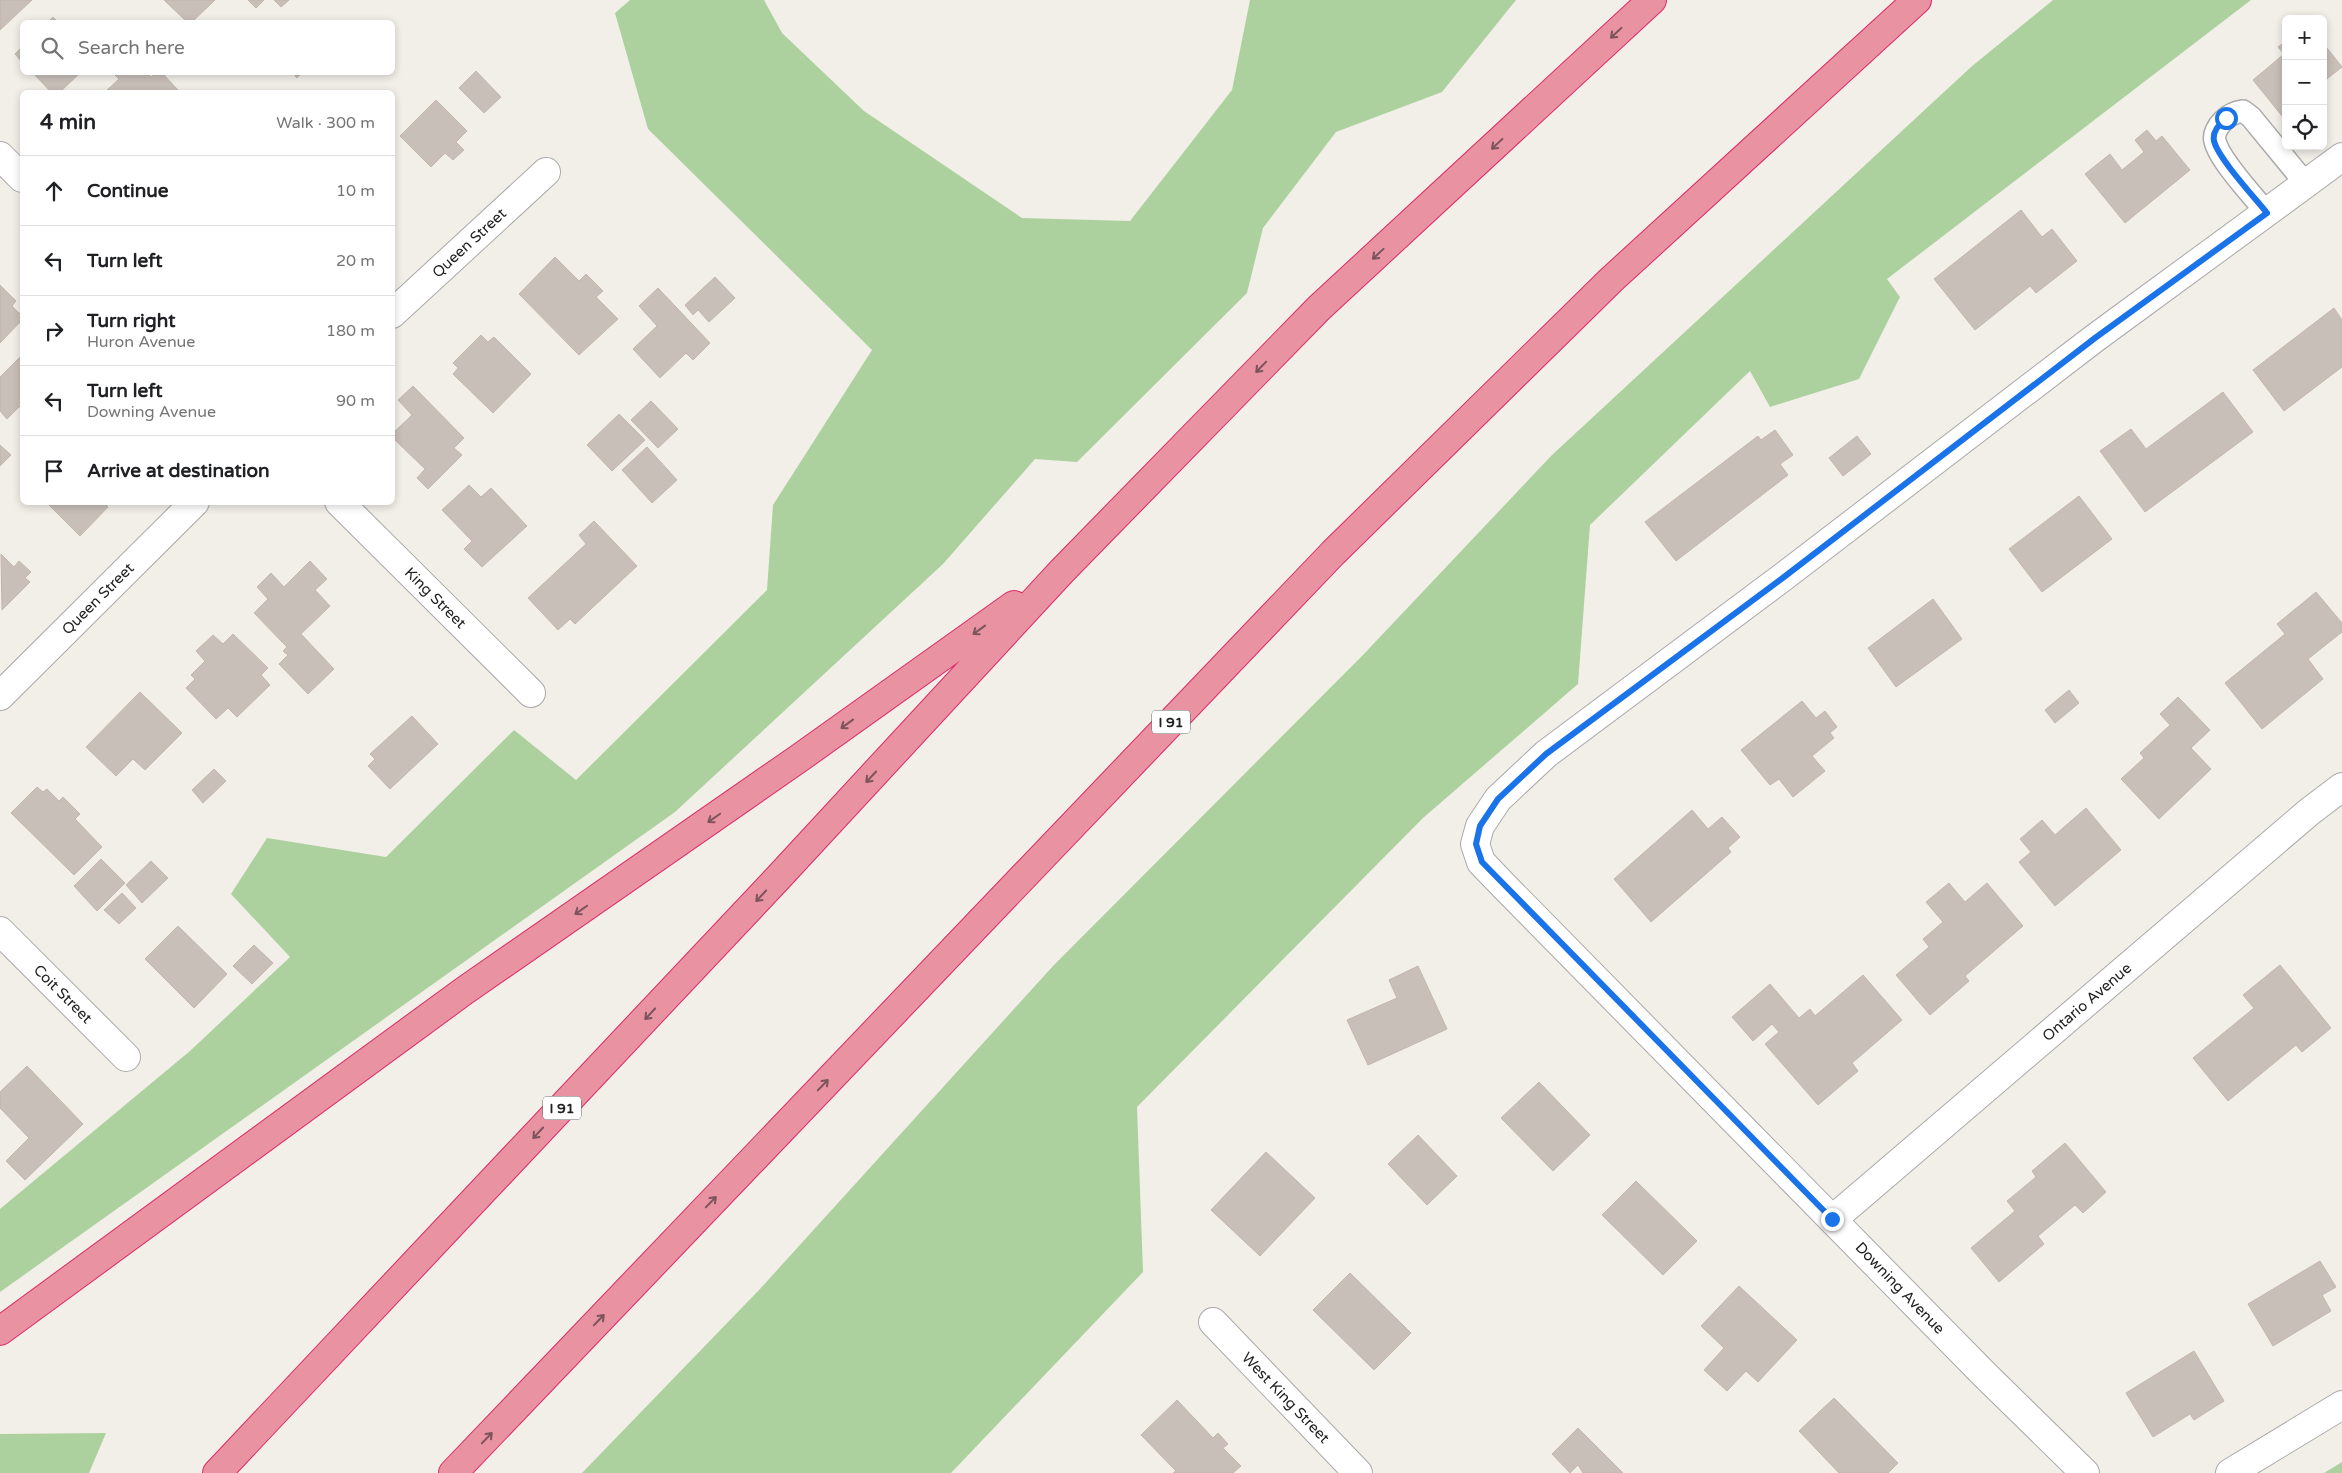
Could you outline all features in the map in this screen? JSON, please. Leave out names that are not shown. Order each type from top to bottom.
[{"type":"highway","name":"I 91","points":[[217,1473],[770,886],[1062,570],[1319,308],[1652,0]]},
{"type":"highway","name":"I 91","points":[[453,1473],[1333,553],[1611,280],[1917,0]]},
{"type":"highway","points":[[0,1331],[464,991],[798,759],[1062,570]]},
{"type":"street","points":[[0,156],[20,176]]},
{"type":"street","points":[[2267,213],[2342,157]]},
{"type":"street","name":"Queen Street","points":[[395,311],[546,172]]},
{"type":"street","name":"Downing Avenue","points":[[2085,1473],[1985,1376],[1504,886],[1482,862],[1476,840],[1480,826],[1498,799],[1546,754],[1784,577],[2095,338],[2267,213]]},
{"type":"street","name":"Queen Street","points":[[0,696],[192,505]]},
{"type":"street","name":"King Street","points":[[342,505],[531,693]]},
{"type":"street","name":"Ontario Avenue","points":[[1832,1219],[2309,812],[2342,787]]},
{"type":"street","name":"Coit Street","points":[[0,931],[126,1057]]},
{"type":"street","name":"West King Street","points":[[1213,1322],[1358,1473]]},
{"type":"street","points":[[2230,1473],[2342,1405]]},
{"type":"lane","points":[[2267,213],[2226,162],[2214,141],[2216,130],[2226,118],[2235,112],[2243,111],[2251,117],[2306,184]]},
{"type":"green space","points":[[630,0],[764,0],[782,33],[864,111],[1022,218],[1130,221],[1232,90],[1250,0],[1516,0],[1442,92],[1336,132],[1263,228],[1247,293],[1077,462],[1035,459],[943,564],[675,812],[0,1292],[0,1209],[190,1051],[290,957],[231,894],[267,838],[386,857],[514,730],[576,780],[767,590],[773,505],[872,350],[648,129],[615,13]]},
{"type":"green space","points":[[2053,0],[2251,0],[1887,279],[1900,297],[1859,379],[1770,407],[1750,371],[1590,525],[1578,684],[1423,818],[1137,1107],[1143,1272],[951,1473],[582,1473],[759,1290],[1053,966],[1362,656],[1552,455],[1971,67]]},
{"type":"green space","points":[[106,1433],[89,1473],[0,1473],[0,1434]]},
{"type":"green space","points":[[2342,1462],[2342,1473],[2324,1473]]},
{"type":"building","points":[[0,0],[32,0],[0,30]]},
{"type":"building","points":[[164,0],[215,0],[194,20],[185,20]]},
{"type":"building","points":[[248,0],[264,0],[256,8]]},
{"type":"building","points":[[274,0],[289,0],[281,7]]},
{"type":"building","points":[[2327,48],[2342,67],[2327,79]]},
{"type":"building","points":[[20,49],[20,60],[15,54]]},
{"type":"building","points":[[2282,56],[2282,116],[2253,80]]},
{"type":"building","points":[[476,71],[501,97],[484,113],[459,88]]},
{"type":"building","points":[[35,75],[78,75],[62,90],[49,90]]},
{"type":"building","points":[[115,75],[149,75],[151,77],[153,75],[164,75],[178,90],[107,90],[119,79]]},
{"type":"building","points":[[436,100],[467,131],[456,142],[464,150],[453,160],[445,153],[431,167],[400,136]]},
{"type":"building","points":[[2147,130],[2156,141],[2162,136],[2190,170],[2125,223],[2085,174],[2110,154],[2122,170],[2144,152],[2135,140]]},
{"type":"building","points":[[2021,210],[2042,237],[2052,229],[2077,261],[2036,293],[2030,286],[1975,330],[1934,279]]},
{"type":"building","points":[[555,257],[579,281],[586,274],[603,291],[596,297],[618,319],[579,355],[519,294]]},
{"type":"building","points":[[715,277],[735,298],[709,322],[698,310],[693,315],[685,305]]},
{"type":"building","points":[[0,285],[16,301],[12,306],[20,314],[20,322],[0,343]]},
{"type":"building","points":[[658,288],[710,343],[693,360],[686,353],[660,378],[633,349],[657,326],[639,306]]},
{"type":"building","points":[[2334,308],[2342,320],[2342,367],[2284,411],[2253,370]]},
{"type":"building","points":[[481,335],[488,342],[494,337],[531,374],[493,413],[453,374],[458,368],[453,363]]},
{"type":"building","points":[[20,357],[20,406],[7,419],[0,411],[0,377]]},
{"type":"building","points":[[413,386],[464,438],[454,448],[462,455],[428,489],[417,478],[425,469],[395,440],[395,431],[412,415],[398,400]]},
{"type":"building","points":[[2223,392],[2253,432],[2145,512],[2100,451],[2131,429],[2146,449]]},
{"type":"building","points":[[651,401],[678,429],[658,448],[631,420]]},
{"type":"building","points":[[619,414],[645,440],[612,471],[587,445]]},
{"type":"building","points":[[1775,430],[1793,455],[1780,464],[1788,475],[1676,561],[1645,522],[1758,436],[1761,440]]},
{"type":"building","points":[[1857,436],[1871,454],[1843,476],[1829,458]]},
{"type":"building","points":[[0,445],[11,455],[0,466]]},
{"type":"building","points":[[647,447],[677,480],[652,503],[622,470]]},
{"type":"building","points":[[469,485],[481,497],[491,488],[527,526],[482,567],[464,549],[472,541],[442,510]]},
{"type":"building","points":[[2079,496],[2112,539],[2042,592],[2009,549]]},
{"type":"building","points":[[49,505],[106,505],[108,507],[80,536]]},
{"type":"building","points":[[594,521],[637,566],[575,624],[570,619],[558,630],[528,598],[586,544],[579,535]]},
{"type":"building","points":[[1,554],[14,567],[19,561],[31,572],[25,578],[30,582],[2,610]]},
{"type":"building","points":[[310,561],[327,579],[315,590],[330,606],[301,634],[334,669],[308,694],[279,664],[288,655],[283,651],[287,647],[254,613],[268,599],[257,587],[271,573],[284,587]]},
{"type":"building","points":[[2316,592],[2342,623],[2342,632],[2308,659],[2323,679],[2262,729],[2225,683],[2285,634],[2277,624]]},
{"type":"building","points":[[1933,599],[1962,639],[1896,687],[1868,648]]},
{"type":"building","points":[[233,634],[268,668],[261,675],[270,685],[237,717],[228,708],[216,719],[186,688],[195,679],[191,675],[205,661],[196,651],[213,635],[223,644]]},
{"type":"building","points":[[2069,690],[2079,703],[2055,723],[2045,710]]},
{"type":"building","points":[[140,692],[182,733],[145,770],[133,759],[116,776],[86,747]]},
{"type":"building","points":[[2178,697],[2210,730],[2191,748],[2211,769],[2159,819],[2121,779],[2144,758],[2140,753],[2170,725],[2160,714]]},
{"type":"building","points":[[1802,701],[1816,718],[1825,711],[1837,727],[1830,733],[1834,738],[1812,756],[1825,771],[1793,797],[1779,779],[1770,785],[1741,750]]},
{"type":"building","points":[[412,716],[438,744],[390,789],[368,766],[375,759],[370,754]]},
{"type":"building","points":[[214,769],[226,781],[203,803],[192,790]]},
{"type":"building","points":[[37,787],[43,792],[47,789],[59,801],[63,797],[80,814],[75,819],[102,847],[74,875],[11,813]]},
{"type":"building","points":[[2086,808],[2121,850],[2055,906],[2019,862],[2031,852],[2020,839],[2042,820],[2055,835]]},
{"type":"building","points":[[1692,810],[1708,829],[1722,817],[1740,837],[1728,848],[1731,852],[1651,922],[1614,879]]},
{"type":"building","points":[[101,859],[125,883],[97,911],[74,886]]},
{"type":"building","points":[[151,861],[168,878],[142,903],[126,885]]},
{"type":"building","points":[[1949,883],[1965,902],[1987,883],[2023,926],[1965,976],[1969,981],[1930,1015],[1896,975],[1929,947],[1923,939],[1943,922],[1926,902]]},
{"type":"building","points":[[122,893],[136,908],[119,924],[104,910]]},
{"type":"building","points":[[178,926],[227,974],[194,1008],[145,959]]},
{"type":"building","points":[[254,945],[273,963],[252,984],[233,966]]},
{"type":"building","points":[[2280,965],[2331,1028],[2302,1052],[2296,1045],[2228,1101],[2193,1058],[2254,1008],[2243,995]]},
{"type":"building","points":[[1418,966],[1447,1029],[1368,1065],[1347,1020],[1397,998],[1389,980]]},
{"type":"building","points":[[1863,975],[1902,1020],[1852,1063],[1858,1071],[1818,1105],[1765,1044],[1779,1032],[1772,1024],[1753,1041],[1732,1017],[1770,984],[1799,1018],[1810,1009],[1815,1016]]},
{"type":"building","points":[[27,1066],[83,1124],[25,1180],[6,1161],[29,1138],[0,1108],[0,1092]]},
{"type":"building","points":[[1539,1082],[1590,1135],[1553,1171],[1501,1118]]},
{"type":"building","points":[[1418,1135],[1457,1176],[1427,1205],[1388,1164]]},
{"type":"building","points":[[2065,1143],[2106,1192],[2083,1213],[2075,1205],[2038,1236],[2044,1244],[1999,1282],[1971,1248],[2015,1211],[2007,1201],[2036,1177],[2032,1171]]},
{"type":"building","points":[[1266,1152],[1315,1198],[1260,1256],[1211,1210]]},
{"type":"building","points":[[1636,1181],[1697,1241],[1663,1275],[1602,1215]]},
{"type":"building","points":[[2320,1261],[2336,1287],[2322,1295],[2331,1311],[2273,1346],[2248,1304]]},
{"type":"building","points":[[1350,1273],[1411,1333],[1374,1370],[1313,1310]]},
{"type":"building","points":[[1739,1286],[1797,1340],[1758,1382],[1746,1371],[1727,1391],[1704,1370],[1724,1348],[1701,1326]]},
{"type":"building","points":[[2194,1351],[2224,1401],[2194,1420],[2190,1414],[2153,1437],[2126,1393]]},
{"type":"building","points":[[1834,1398],[1898,1463],[1888,1473],[1839,1473],[1799,1431]]},
{"type":"building","points":[[1177,1400],[1213,1438],[1218,1433],[1228,1444],[1223,1448],[1241,1466],[1233,1473],[1173,1473],[1176,1471],[1141,1435]]},
{"type":"building","points":[[1578,1428],[1623,1473],[1583,1473],[1578,1465],[1570,1473],[1552,1454]]},
{"type":"route","points":[[1832,1219],[1482,862],[1476,844],[1480,826],[1498,799],[1546,754],[1784,577],[2095,338],[2267,213],[2226,162],[2214,141],[2216,130],[2226,118]]}]
